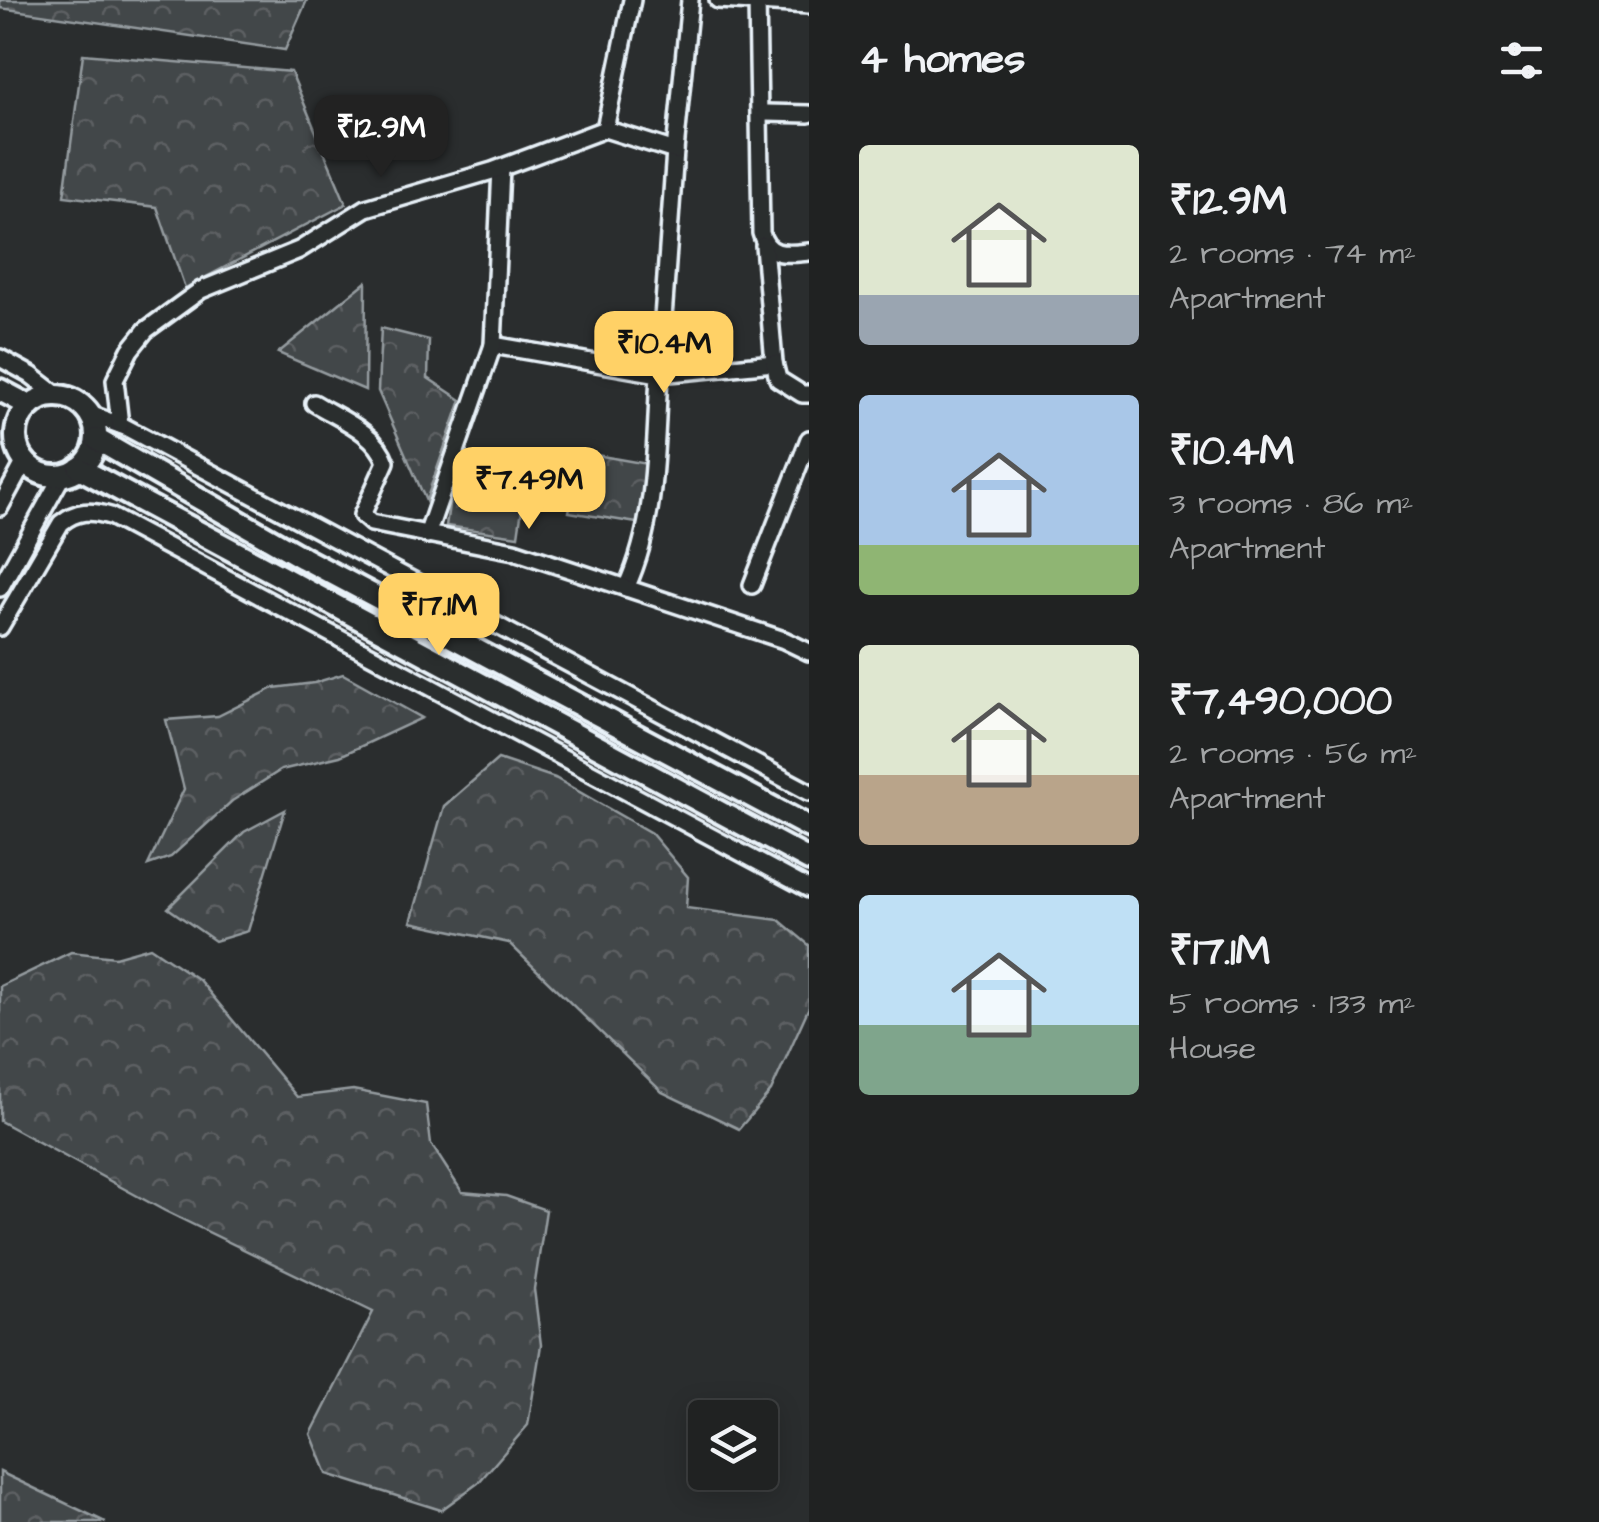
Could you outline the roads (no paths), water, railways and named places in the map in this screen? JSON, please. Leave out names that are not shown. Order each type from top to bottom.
[{"type":"street","points":[[605,129],[632,0]]},
{"type":"street","points":[[626,588],[651,506],[675,151],[690,0]]},
{"type":"street","points":[[718,0],[809,5]]},
{"type":"street","points":[[757,2],[761,234],[774,363],[778,379],[802,394],[809,394]]},
{"type":"street","points":[[765,113],[809,114]]},
{"type":"street","points":[[120,425],[115,380],[130,350],[146,330],[176,307],[236,274],[299,250],[366,208],[502,168],[605,129],[675,151]]},
{"type":"street","points":[[427,535],[492,345],[502,168]]},
{"type":"street","points":[[764,245],[771,252],[783,254],[809,252]]},
{"type":"street","points":[[492,345],[659,374],[774,363]]},
{"type":"street","points":[[0,358],[58,396],[82,405],[90,414],[96,439],[93,452],[70,472],[0,588]]},
{"type":"street","points":[[0,390],[30,406]]},
{"type":"street","points":[[58,396],[46,397],[30,406],[8,431],[24,461],[35,470],[70,472],[809,860]]},
{"type":"street","points":[[314,403],[374,439],[383,453],[386,462],[362,515],[371,523],[514,550],[784,640],[809,652]]},
{"type":"street","points":[[90,414],[120,425],[809,792]]},
{"type":"street","points":[[96,439],[303,558],[809,826]]},
{"type":"street","points":[[752,585],[809,439]]},
{"type":"street","points":[[0,507],[24,461]]},
{"type":"street","points":[[0,627],[60,523],[86,512],[110,516],[809,889]]}]
